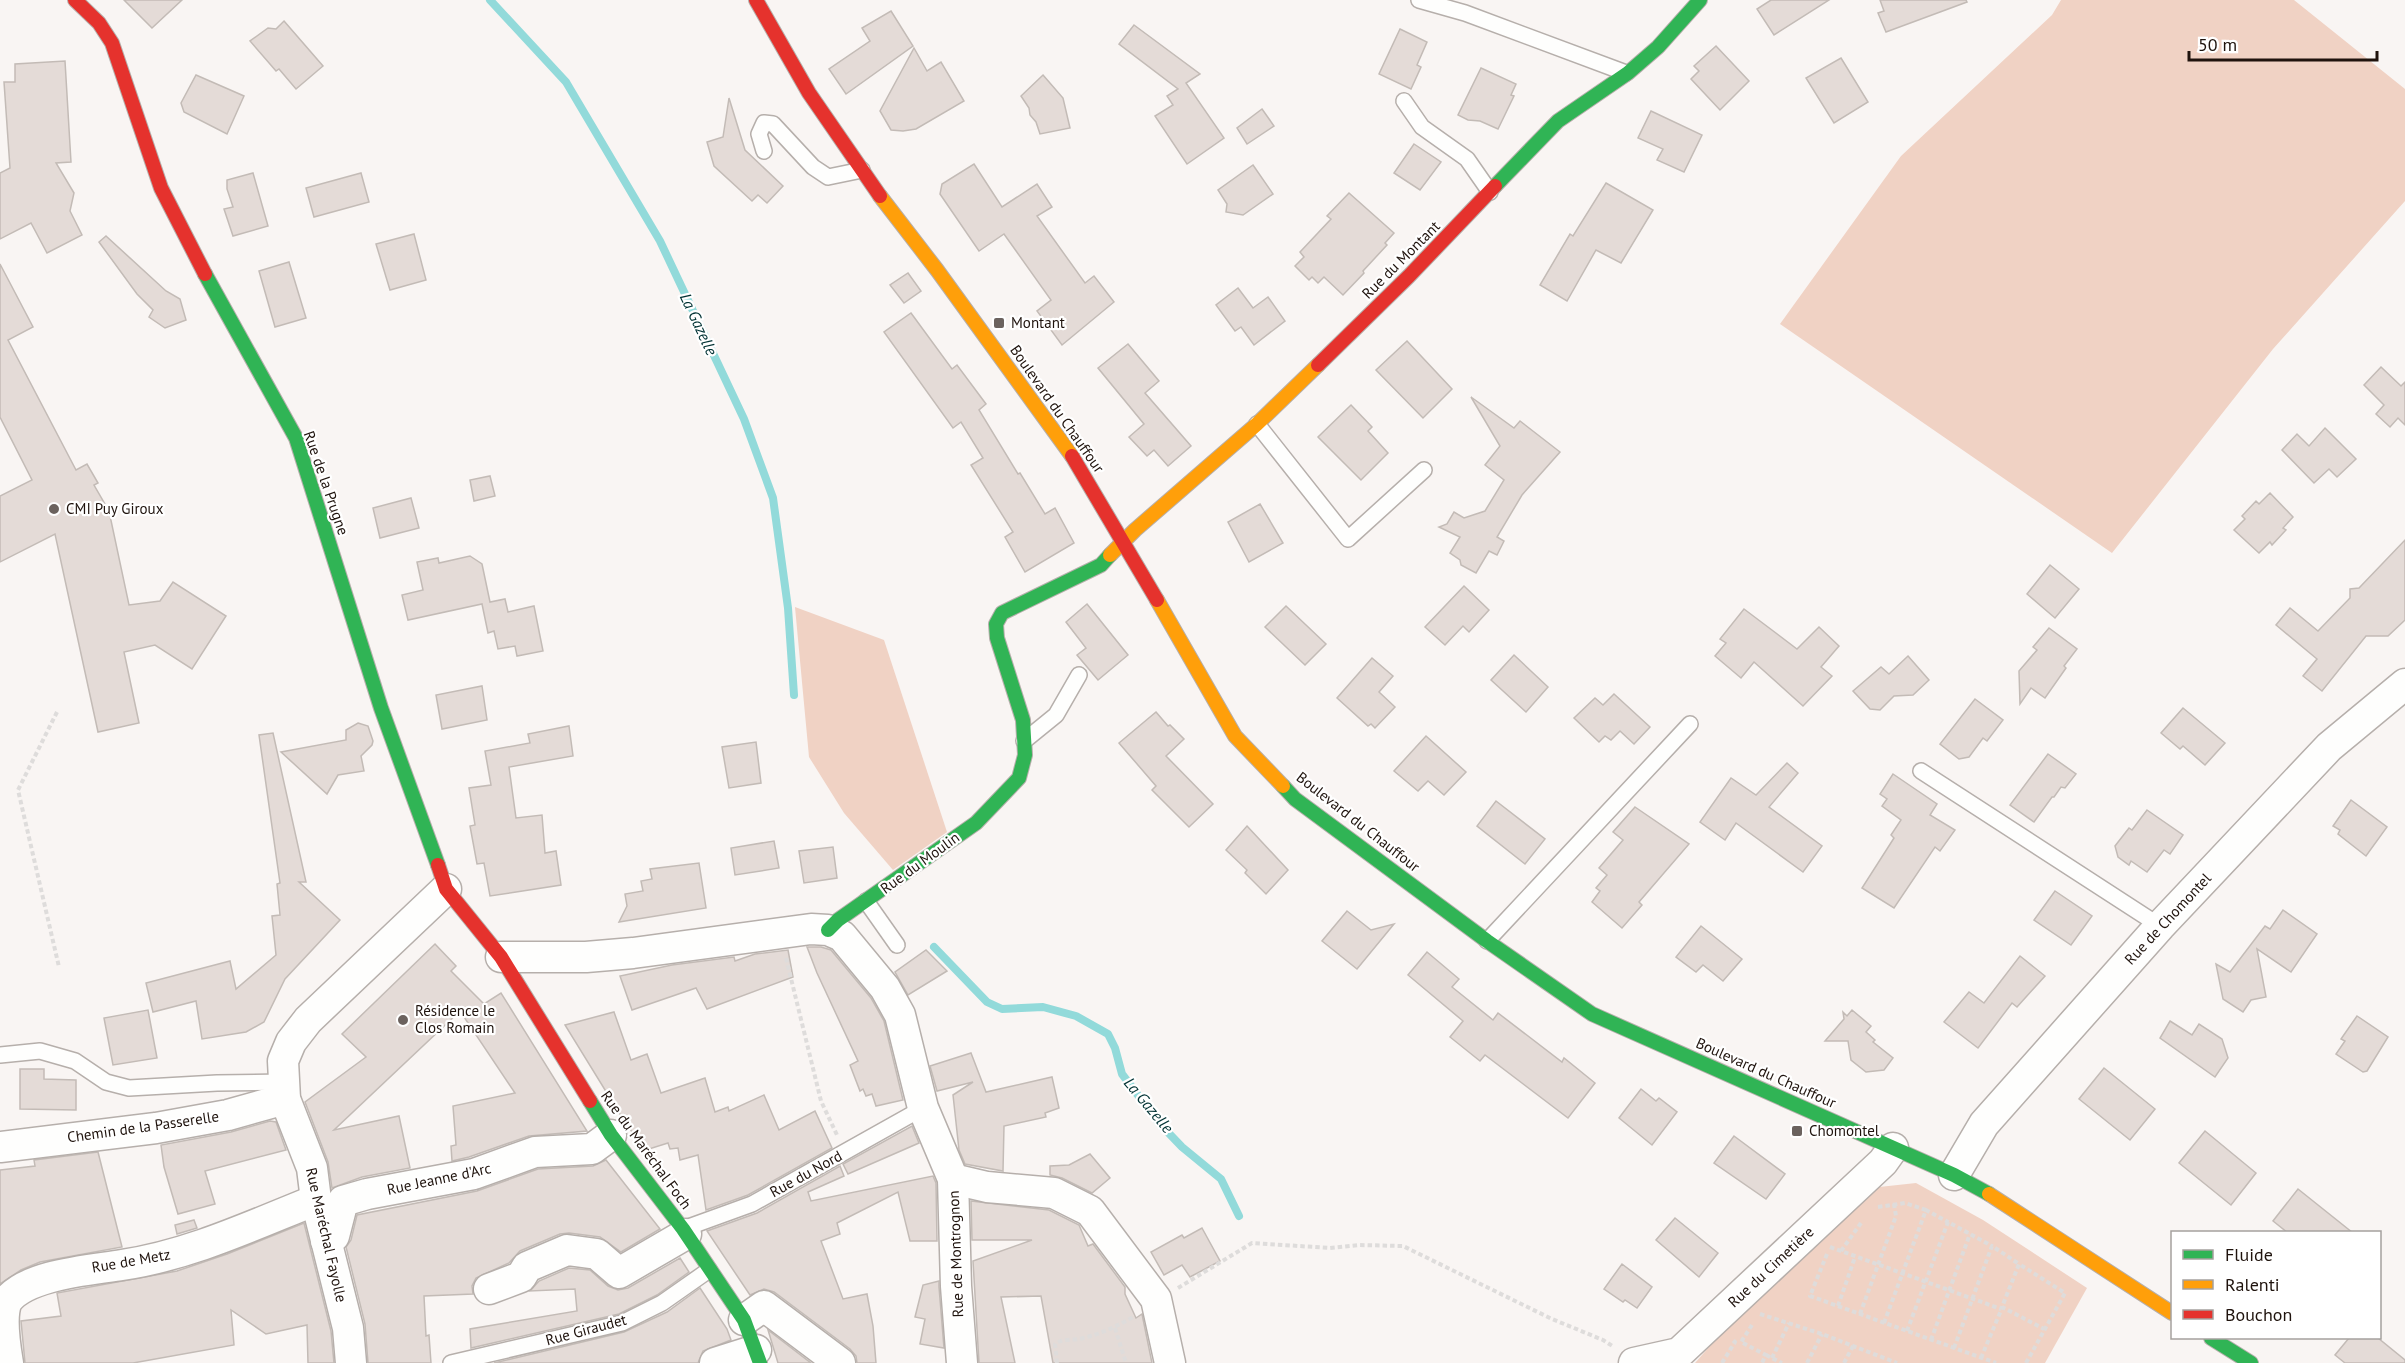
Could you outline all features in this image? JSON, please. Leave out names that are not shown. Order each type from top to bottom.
[{"type":"street","name":"Rue de la Prugne","points":[[75,0],[99,23],[112,43],[161,188],[296,438],[381,708],[446,889],[501,957]]},
{"type":"street","name":"Boulevard du Chauffour","points":[[756,0],[809,93],[862,170],[1077,463],[1235,736],[1295,799],[1592,1014],[1954,1175],[2000,1200],[2171,1312]]},
{"type":"street","name":"Rue du Montant","points":[[1123,543],[1257,424],[1409,276],[1558,121],[1628,73],[1658,47],[1700,0]]},
{"type":"street","name":"Rue du Moulin","points":[[828,930],[838,920],[976,822],[1019,778],[1025,755],[1023,720],[997,638],[996,624],[1002,613],[1101,565],[1123,543]]},
{"type":"street","name":"Rue de Chomontel","points":[[1954,1175],[1984,1124],[2160,926],[2329,747],[2405,684]]},
{"type":"street","name":"Rue Maréchal Fayolle","points":[[351,1363],[348,1328],[316,1200],[312,1168],[284,1091],[283,1061],[291,1042],[308,1020],[446,889]]},
{"type":"street","points":[[501,957],[586,957],[633,953],[779,932],[828,930]]},
{"type":"street","name":"Rue de Montrognon","points":[[828,930],[842,936],[854,948],[885,988],[900,1015],[923,1108],[953,1179],[956,1286],[962,1363]]},
{"type":"street","name":"Rue du Maréchal Foch","points":[[501,957],[611,1135],[685,1232],[744,1320],[758,1356]]},
{"type":"street","name":"Chemin de la Passerelle","points":[[0,1147],[156,1128],[228,1115],[284,1091]]},
{"type":"street","name":"Rue Jeanne d'Arc","points":[[326,1241],[334,1236],[343,1201],[367,1194],[474,1174],[536,1152],[592,1149],[611,1135]]},
{"type":"street","name":"Rue du Cimetière","points":[[1636,1362],[1678,1353],[1883,1162],[1893,1148]]},
{"type":"street","points":[[953,1179],[987,1187],[1054,1193],[1090,1210],[1156,1301],[1170,1363]]},
{"type":"street","name":"Rue de Metz","points":[[8,1363],[2,1313],[8,1300],[19,1290],[52,1276],[163,1257],[215,1241],[316,1200]]},
{"type":"street","points":[[489,1288],[521,1276],[527,1267],[567,1250],[597,1254],[619,1273],[685,1232]]},
{"type":"street","points":[[744,1320],[764,1306],[840,1363]]},
{"type":"street","points":[[2213,1339],[2251,1363]]},
{"type":"street","points":[[715,1363],[758,1356]]},
{"type":"lane","points":[[1419,0],[1465,13],[1628,73]]},
{"type":"lane","points":[[1404,101],[1422,127],[1467,159],[1490,192]]},
{"type":"lane","points":[[764,151],[759,134],[764,123],[773,124],[813,167],[828,177],[862,170]]},
{"type":"lane","points":[[1257,424],[1348,539],[1424,470]]},
{"type":"lane","points":[[1024,741],[1056,715],[1079,675]]},
{"type":"lane","points":[[1487,940],[1690,724]]},
{"type":"lane","points":[[1921,771],[2160,926]]},
{"type":"lane","points":[[866,901],[897,945]]},
{"type":"lane","points":[[0,1055],[40,1051],[75,1061],[106,1082],[129,1089],[217,1083],[284,1091]]},
{"type":"lane","name":"Rue du Nord","points":[[685,1232],[752,1204],[923,1108]]},
{"type":"lane","name":"Rue Giraudet","points":[[451,1363],[622,1323],[662,1303],[709,1270]]},
{"type":"path","points":[[57,712],[18,790],[59,967]]},
{"type":"path","points":[[779,932],[821,1101],[846,1153]]},
{"type":"path","points":[[1860,1314],[1896,1216],[1894,1204]]},
{"type":"path","points":[[1874,1210],[1879,1206],[1894,1204],[1912,1204],[1926,1210],[1992,1246],[2065,1293],[2026,1363]]},
{"type":"path","points":[[1884,1323],[1926,1210]]},
{"type":"path","points":[[1841,1251],[1862,1222]]},
{"type":"path","points":[[1906,1331],[1948,1222]]},
{"type":"path","points":[[1931,1340],[1970,1234]]},
{"type":"path","points":[[1825,1241],[1830,1247],[2001,1308],[2044,1329]]},
{"type":"path","points":[[1057,1363],[1055,1344],[1059,1341],[1082,1339],[1115,1328],[1252,1243],[1330,1248],[1359,1245],[1403,1246],[1552,1319],[1603,1340],[1636,1362]]},
{"type":"path","points":[[1954,1348],[1992,1246]]},
{"type":"path","points":[[1830,1247],[1810,1296],[1996,1363]]},
{"type":"path","points":[[1838,1306],[1855,1257]]},
{"type":"path","points":[[1981,1358],[2019,1264]]},
{"type":"path","points":[[1741,1342],[1761,1313],[1897,1363]]},
{"type":"path","points":[[1772,1358],[1789,1323]]},
{"type":"path","points":[[1115,1328],[1126,1363]]},
{"type":"path","points":[[1807,1363],[1822,1335]]},
{"type":"path","points":[[1735,1342],[1741,1342],[1782,1363]]},
{"type":"path","points":[[1844,1363],[1853,1346]]},
{"type":"path","points":[[1762,1363],[1766,1355]]},
{"type":"path","points":[[1878,1363],[1881,1357]]},
{"type":"shaded area","points":[[2061,0],[2294,0],[2405,89],[2405,201],[2273,349],[2112,553],[1780,324],[1901,156],[2052,15]]},
{"type":"shaded area","points":[[795,607],[884,640],[947,832],[893,870],[844,813],[809,757]]},
{"type":"shaded area","points":[[1916,1183],[1983,1220],[2087,1288],[2045,1363],[1695,1363],[1716,1339],[1870,1188]]},
{"type":"building","points":[[124,0],[182,0],[152,28]]},
{"type":"building","points":[[1771,0],[1829,0],[1774,35],[1757,9]]},
{"type":"building","points":[[1880,0],[1966,0],[1967,2],[1886,32],[1878,13],[1884,11]]},
{"type":"building","points":[[891,11],[913,46],[846,94],[829,69],[870,41],[862,28]]},
{"type":"building","points":[[284,21],[323,66],[296,89],[279,69],[276,71],[250,41],[268,28],[276,29]]},
{"type":"building","points":[[1134,25],[1200,74],[1186,83],[1224,138],[1187,164],[1155,116],[1173,105],[1167,96],[1178,89],[1119,44]]},
{"type":"building","points":[[1400,29],[1427,42],[1417,65],[1421,67],[1411,89],[1379,74]]},
{"type":"building","points":[[1716,46],[1749,81],[1720,110],[1691,79],[1699,71],[1694,66]]},
{"type":"building","points":[[914,48],[927,71],[941,62],[964,101],[916,129],[891,130],[880,111]]},
{"type":"building","points":[[1841,58],[1868,102],[1834,123],[1806,78]]},
{"type":"building","points":[[65,61],[71,162],[56,163],[74,193],[70,211],[82,235],[47,253],[31,223],[0,239],[0,173],[10,168],[4,82],[15,82],[15,64]]},
{"type":"building","points":[[1481,68],[1516,84],[1511,95],[1514,96],[1498,129],[1458,115]]},
{"type":"building","points":[[196,75],[244,96],[227,134],[184,112],[181,103]]},
{"type":"building","points":[[1043,75],[1063,98],[1070,128],[1040,134],[1036,122],[1030,115],[1029,108],[1021,96]]},
{"type":"building","points":[[729,98],[745,150],[783,186],[767,203],[758,195],[752,201],[714,166],[707,142],[723,137]]},
{"type":"building","points":[[1262,109],[1274,126],[1247,144],[1237,128]]},
{"type":"building","points":[[1651,111],[1702,135],[1684,172],[1657,160],[1663,149],[1638,138]]},
{"type":"building","points":[[1414,144],[1441,162],[1420,190],[1394,173]]},
{"type":"building","points":[[974,164],[1002,207],[1037,184],[1052,207],[1037,216],[1085,283],[1094,276],[1114,302],[1062,345],[1037,311],[1051,300],[1004,234],[979,251],[940,194],[942,184]]},
{"type":"building","points":[[1253,165],[1273,194],[1243,215],[1226,212],[1227,204],[1218,190]]},
{"type":"building","points":[[253,173],[268,226],[233,236],[224,209],[233,207],[227,189],[227,180]]},
{"type":"building","points":[[361,173],[369,202],[314,217],[306,188]]},
{"type":"building","points":[[1606,183],[1653,210],[1621,263],[1596,250],[1567,301],[1540,285],[1570,234],[1573,236]]},
{"type":"building","points":[[1349,193],[1394,233],[1385,243],[1387,245],[1363,271],[1364,273],[1343,295],[1324,277],[1318,283],[1312,277],[1309,280],[1295,266],[1304,257],[1300,252],[1331,219],[1327,216]]},
{"type":"building","points":[[414,234],[426,280],[390,290],[376,244]]},
{"type":"building","points":[[106,236],[166,291],[180,299],[186,320],[165,328],[149,317],[153,310],[137,294],[99,242]]},
{"type":"building","points":[[289,262],[306,318],[275,327],[259,271]]},
{"type":"building","name":"CMI Puy Giroux","points":[[0,264],[33,327],[8,340],[76,470],[87,464],[98,483],[94,485],[109,511],[129,605],[160,601],[173,582],[226,616],[192,669],[155,645],[124,652],[139,723],[98,732],[55,534],[0,562],[0,496],[32,480],[0,417]]},
{"type":"building","points":[[908,273],[921,291],[904,303],[890,285]]},
{"type":"building","points":[[1238,288],[1253,308],[1268,297],[1285,321],[1254,345],[1241,327],[1235,331],[1216,305]]},
{"type":"building","points":[[911,313],[952,369],[957,365],[986,404],[979,410],[1018,474],[1020,473],[1045,514],[1055,508],[1074,543],[1025,572],[1005,537],[1013,532],[971,465],[983,458],[961,422],[953,428],[884,332]]},
{"type":"building","points":[[1407,341],[1452,389],[1423,418],[1376,370]]},
{"type":"building","points":[[1128,344],[1159,381],[1145,393],[1191,446],[1168,466],[1154,450],[1147,456],[1129,437],[1144,424],[1098,368]]},
{"type":"building","points":[[2381,367],[2401,386],[2405,382],[2405,425],[2398,418],[2390,427],[2376,414],[2384,405],[2364,385]]},
{"type":"building","points":[[1471,397],[1514,428],[1520,421],[1560,452],[1522,495],[1497,537],[1504,541],[1497,555],[1489,551],[1476,573],[1461,565],[1460,560],[1450,553],[1460,537],[1439,527],[1447,524],[1454,512],[1464,518],[1485,511],[1504,480],[1485,465],[1500,446]]},
{"type":"building","points":[[1351,405],[1372,427],[1368,431],[1388,453],[1361,480],[1318,437]]},
{"type":"building","points":[[2325,428],[2356,459],[2337,477],[2329,469],[2314,483],[2282,450],[2297,434],[2309,446]]},
{"type":"building","points":[[490,476],[495,496],[474,501],[470,480]]},
{"type":"building","points":[[2270,493],[2293,517],[2283,528],[2286,530],[2272,545],[2270,542],[2259,553],[2234,530],[2245,519],[2242,516],[2256,501],[2259,504]]},
{"type":"building","points":[[411,498],[419,528],[380,538],[373,508]]},
{"type":"building","points":[[1260,504],[1283,543],[1249,562],[1228,522]]},
{"type":"building","points":[[2405,540],[2405,620],[2388,636],[2366,636],[2322,691],[2303,676],[2317,659],[2276,625],[2290,608],[2318,631],[2350,598],[2350,589],[2359,588]]},
{"type":"building","points":[[470,556],[482,564],[490,602],[505,599],[508,612],[534,606],[543,651],[517,656],[515,646],[498,649],[494,631],[488,633],[482,604],[408,620],[402,595],[423,590],[417,562],[438,558],[439,563]]},
{"type":"building","points":[[2050,565],[2079,589],[2055,618],[2027,594]]},
{"type":"building","points":[[1464,586],[1489,610],[1469,632],[1463,626],[1445,645],[1425,627]]},
{"type":"building","points":[[1087,604],[1128,655],[1098,680],[1077,655],[1086,648],[1066,622]]},
{"type":"building","points":[[1286,606],[1326,644],[1305,665],[1265,627]]},
{"type":"building","points":[[1744,609],[1797,649],[1819,627],[1839,646],[1821,667],[1832,676],[1803,706],[1754,662],[1741,678],[1715,656],[1726,643],[1720,639]]},
{"type":"building","points":[[2049,628],[2077,649],[2045,698],[2031,688],[2020,704],[2019,671],[2037,650],[2033,647]]},
{"type":"building","points":[[1514,655],[1548,687],[1526,712],[1491,680]]},
{"type":"building","points":[[1908,656],[1929,680],[1913,695],[1894,696],[1880,710],[1870,709],[1853,691],[1881,667],[1889,674]]},
{"type":"building","points":[[1372,658],[1393,676],[1379,692],[1395,707],[1375,728],[1371,724],[1368,726],[1337,698]]},
{"type":"building","points":[[482,686],[487,720],[442,729],[436,695]]},
{"type":"building","points":[[1614,694],[1650,727],[1634,744],[1620,731],[1611,740],[1605,736],[1599,742],[1574,718],[1595,698],[1603,705]]},
{"type":"building","points":[[1975,699],[2003,720],[1987,741],[1983,738],[1969,757],[1959,759],[1940,744]]},
{"type":"building","points":[[2183,708],[2225,743],[2205,765],[2183,746],[2180,749],[2161,733]]},
{"type":"building","points":[[1156,712],[1184,739],[1166,756],[1213,804],[1189,827],[1152,790],[1156,786],[1119,743]]},
{"type":"building","points":[[358,723],[368,726],[373,741],[361,756],[364,771],[338,775],[327,794],[281,752],[346,740],[346,730]]},
{"type":"building","points":[[569,726],[573,756],[509,767],[516,818],[542,815],[545,853],[556,851],[561,885],[490,896],[484,863],[477,864],[470,826],[475,825],[469,788],[491,785],[485,751],[530,743],[528,734]]},
{"type":"building","points":[[273,733],[306,882],[299,882],[340,920],[285,979],[264,1022],[246,1032],[202,1039],[196,1001],[153,1012],[146,983],[230,961],[236,989],[276,955],[272,916],[280,915],[277,884],[280,883],[259,735]]},
{"type":"building","points":[[1426,736],[1466,772],[1444,795],[1428,781],[1418,791],[1394,771]]},
{"type":"building","points":[[756,742],[761,783],[729,788],[722,747]]},
{"type":"building","points":[[2048,754],[2076,774],[2065,788],[2061,787],[2052,797],[2034,822],[2010,805]]},
{"type":"building","points":[[1787,763],[1798,773],[1769,807],[1822,846],[1803,872],[1736,823],[1725,840],[1700,822],[1731,778],[1756,795]]},
{"type":"building","points":[[1893,774],[1937,804],[1930,815],[1955,830],[1940,851],[1935,847],[1894,908],[1862,888],[1894,838],[1891,835],[1901,820],[1882,806],[1887,799],[1880,794]]},
{"type":"building","points":[[2351,800],[2387,827],[2366,856],[2338,834],[2340,830],[2333,826]]},
{"type":"building","points":[[1496,801],[1545,839],[1525,864],[1477,826]]},
{"type":"building","points":[[1635,807],[1689,844],[1639,902],[1642,905],[1622,928],[1592,902],[1600,891],[1596,888],[1607,875],[1599,868],[1623,840],[1613,832]]},
{"type":"building","points":[[2147,810],[2183,835],[2170,854],[2164,850],[2147,872],[2131,861],[2129,865],[2118,857],[2115,846],[2129,828],[2132,830]]},
{"type":"building","points":[[1247,826],[1288,870],[1266,894],[1245,873],[1247,870],[1226,850]]},
{"type":"building","points":[[774,841],[779,868],[735,875],[731,848]]},
{"type":"building","points":[[833,847],[837,878],[804,883],[799,851]]},
{"type":"building","points":[[699,863],[706,908],[619,922],[627,906],[625,894],[643,891],[641,881],[652,879],[650,869]]},
{"type":"building","points":[[2055,891],[2092,916],[2071,945],[2034,920]]},
{"type":"building","points":[[2283,910],[2317,934],[2291,972],[2257,949],[2266,997],[2251,1000],[2243,1012],[2223,999],[2216,964],[2230,972],[2265,926],[2270,929]]},
{"type":"building","points":[[1347,911],[1371,930],[1394,924],[1357,969],[1322,941]]},
{"type":"building","points":[[1701,926],[1742,959],[1723,981],[1703,965],[1696,972],[1676,957]]},
{"type":"building","points":[[435,944],[456,966],[451,971],[484,1004],[501,993],[587,1131],[529,1136],[452,1161],[451,1146],[456,1145],[453,1106],[515,1093],[460,1011],[334,1130],[399,1116],[410,1168],[362,1177],[332,1188],[328,1162],[305,1102],[366,1057],[342,1034]]},
{"type":"building","points":[[807,947],[831,950],[871,998],[884,1021],[903,1100],[876,1106],[872,1094],[866,1096],[863,1089],[860,1091],[850,1065],[858,1061]]},
{"type":"building","points":[[788,950],[793,977],[707,1009],[696,988],[632,1010],[620,976],[672,965],[734,957],[735,961],[755,954]]},
{"type":"building","points":[[926,950],[947,971],[908,995],[895,972]]},
{"type":"building","points":[[1427,952],[1459,979],[1452,987],[1493,1020],[1498,1013],[1562,1062],[1564,1058],[1595,1083],[1568,1118],[1485,1055],[1480,1061],[1450,1037],[1463,1021],[1408,975]]},
{"type":"building","points":[[2020,956],[2045,976],[2017,1007],[2012,1003],[1978,1048],[1944,1022],[1969,992],[1984,1003]]},
{"type":"building","points":[[148,1010],[157,1058],[113,1065],[104,1018]]},
{"type":"building","points":[[1852,1010],[1871,1026],[1866,1032],[1875,1040],[1873,1042],[1893,1058],[1884,1070],[1866,1072],[1851,1060],[1848,1041],[1825,1041],[1844,1019],[1843,1012],[1847,1016]]},
{"type":"building","points":[[614,1012],[631,1060],[647,1054],[661,1093],[705,1078],[715,1112],[728,1107],[729,1111],[764,1095],[779,1130],[815,1111],[832,1148],[748,1195],[706,1210],[698,1155],[680,1160],[678,1148],[670,1149],[668,1143],[646,1150],[626,1124],[565,1025]]},
{"type":"building","points":[[2357,1016],[2388,1037],[2367,1071],[2363,1072],[2336,1054],[2345,1041],[2341,1039]]},
{"type":"building","points":[[2170,1021],[2192,1035],[2199,1024],[2222,1039],[2228,1058],[2215,1077],[2160,1038]]},
{"type":"building","points":[[971,1053],[986,1092],[1052,1077],[1059,1108],[1045,1113],[1046,1117],[1004,1126],[1003,1171],[965,1164],[959,1150],[953,1095],[973,1082],[937,1091],[930,1066]]},
{"type":"building","points":[[2104,1068],[2155,1109],[2130,1140],[2079,1099]]},
{"type":"building","points":[[20,1069],[44,1069],[44,1079],[76,1080],[76,1110],[20,1109]]},
{"type":"building","points":[[1641,1089],[1656,1101],[1659,1098],[1677,1112],[1652,1145],[1619,1118]]},
{"type":"building","points":[[270,1121],[276,1122],[286,1150],[205,1171],[215,1204],[178,1214],[164,1167],[161,1145],[231,1132]]},
{"type":"building","points":[[912,1126],[919,1143],[848,1174],[843,1164]]},
{"type":"building","points":[[2205,1131],[2256,1173],[2231,1205],[2179,1163]]},
{"type":"building","points":[[1734,1136],[1785,1174],[1766,1199],[1714,1163]]},
{"type":"building","points":[[98,1152],[122,1247],[40,1262],[21,1270],[0,1284],[0,1170],[35,1166],[34,1160]]},
{"type":"building","points":[[1090,1154],[1110,1178],[1092,1193],[1062,1178],[1050,1175],[1050,1166],[1069,1165]]},
{"type":"building","points":[[606,1160],[660,1229],[621,1252],[600,1237],[569,1233],[560,1234],[520,1251],[509,1263],[476,1278],[472,1286],[473,1294],[424,1296],[426,1336],[429,1335],[431,1363],[368,1363],[365,1324],[346,1247],[351,1240],[357,1215],[477,1191],[538,1169],[593,1166]]},
{"type":"building","points":[[840,1166],[844,1176],[808,1192],[811,1201],[933,1176],[936,1183],[937,1241],[910,1241],[898,1192],[837,1223],[840,1234],[821,1241],[843,1299],[867,1294],[873,1326],[876,1363],[857,1363],[856,1356],[850,1349],[774,1292],[764,1289],[750,1295],[707,1231],[757,1213]]},
{"type":"building","points":[[2298,1189],[2350,1231],[2286,1231],[2273,1221]]},
{"type":"building","points":[[971,1201],[1049,1210],[1079,1225],[1088,1246],[1093,1244],[1125,1287],[1125,1294],[1136,1318],[1142,1314],[1152,1363],[1053,1363],[1041,1296],[1001,1297],[1015,1363],[979,1363],[973,1261],[1032,1240],[972,1240]]},
{"type":"building","points":[[1675,1218],[1718,1253],[1699,1277],[1656,1240]]},
{"type":"building","points":[[194,1220],[197,1228],[177,1234],[175,1225]]},
{"type":"building","points":[[304,1223],[331,1331],[334,1363],[308,1363],[307,1325],[266,1334],[231,1310],[234,1345],[133,1363],[25,1363],[21,1321],[61,1316],[57,1293],[177,1271]]},
{"type":"building","points":[[1202,1228],[1220,1261],[1190,1277],[1182,1265],[1164,1275],[1151,1252],[1182,1235],[1184,1238]]},
{"type":"building","points":[[680,1258],[689,1272],[657,1295],[619,1314],[471,1348],[470,1329],[577,1311],[575,1289],[530,1291],[539,1281],[569,1268],[590,1270],[608,1286],[618,1290],[628,1288]]},
{"type":"building","points":[[1622,1264],[1652,1287],[1637,1308],[1604,1289]]},
{"type":"building","points":[[939,1281],[944,1348],[920,1344],[925,1319],[915,1317],[923,1285]]},
{"type":"building","points":[[700,1288],[727,1329],[731,1340],[703,1351],[698,1363],[494,1363],[624,1332],[667,1312]]},
{"type":"building","points":[[768,1330],[811,1363],[778,1363]]},
{"type":"building","points":[[2348,1339],[2379,1339],[2405,1360],[2405,1363],[2345,1363],[2335,1355]]},
{"type":"waterway","name":"La Gazelle","points":[[490,0],[566,82],[660,241],[744,419],[773,498],[788,608],[794,695]]},
{"type":"waterway","name":"La Gazelle","points":[[934,947],[987,1002],[1002,1009],[1043,1007],[1076,1016],[1108,1034],[1115,1048],[1122,1074],[1159,1123],[1182,1147],[1221,1179],[1239,1216]]},
{"type":"traffic: fast","points":[[1495,186],[1558,121],[1628,73],[1658,47],[1700,0]]},
{"type":"traffic: fast","points":[[205,274],[296,438],[381,708],[438,865]]},
{"type":"traffic: fast","points":[[828,930],[838,920],[976,823],[1019,778],[1025,755],[1023,720],[997,638],[996,624],[1002,613],[1101,565],[1110,555]]},
{"type":"traffic: fast","points":[[1283,786],[1295,799],[1487,941],[1592,1014],[1954,1175],[1989,1194]]},
{"type":"traffic: fast","points":[[590,1101],[611,1135],[683,1229],[744,1320],[760,1363]]},
{"type":"traffic: fast","points":[[2213,1339],[2251,1363]]},
{"type":"traffic: slow","points":[[880,196],[937,270],[1072,456]]},
{"type":"traffic: slow","points":[[1110,555],[1135,530],[1257,424],[1318,365]]},
{"type":"traffic: slow","points":[[1157,600],[1235,736],[1283,786]]},
{"type":"traffic: slow","points":[[1989,1194],[2171,1312]]},
{"type":"traffic: jam","points":[[75,0],[99,23],[112,43],[161,188],[205,274]]},
{"type":"traffic: jam","points":[[756,0],[809,93],[880,196]]},
{"type":"traffic: jam","points":[[1318,365],[1409,276],[1495,186]]},
{"type":"traffic: jam","points":[[1072,456],[1157,600]]},
{"type":"traffic: jam","points":[[438,865],[446,889],[501,957],[590,1101]]},
{"type":"place","name":"Montant","points":[[999,323]]},
{"type":"place","name":"CMI Puy Giroux","points":[[54,509]]},
{"type":"place","name":"Résidence le Clos Romain","points":[[403,1020]]},
{"type":"place","name":"Chomontel","points":[[1797,1131]]}]
